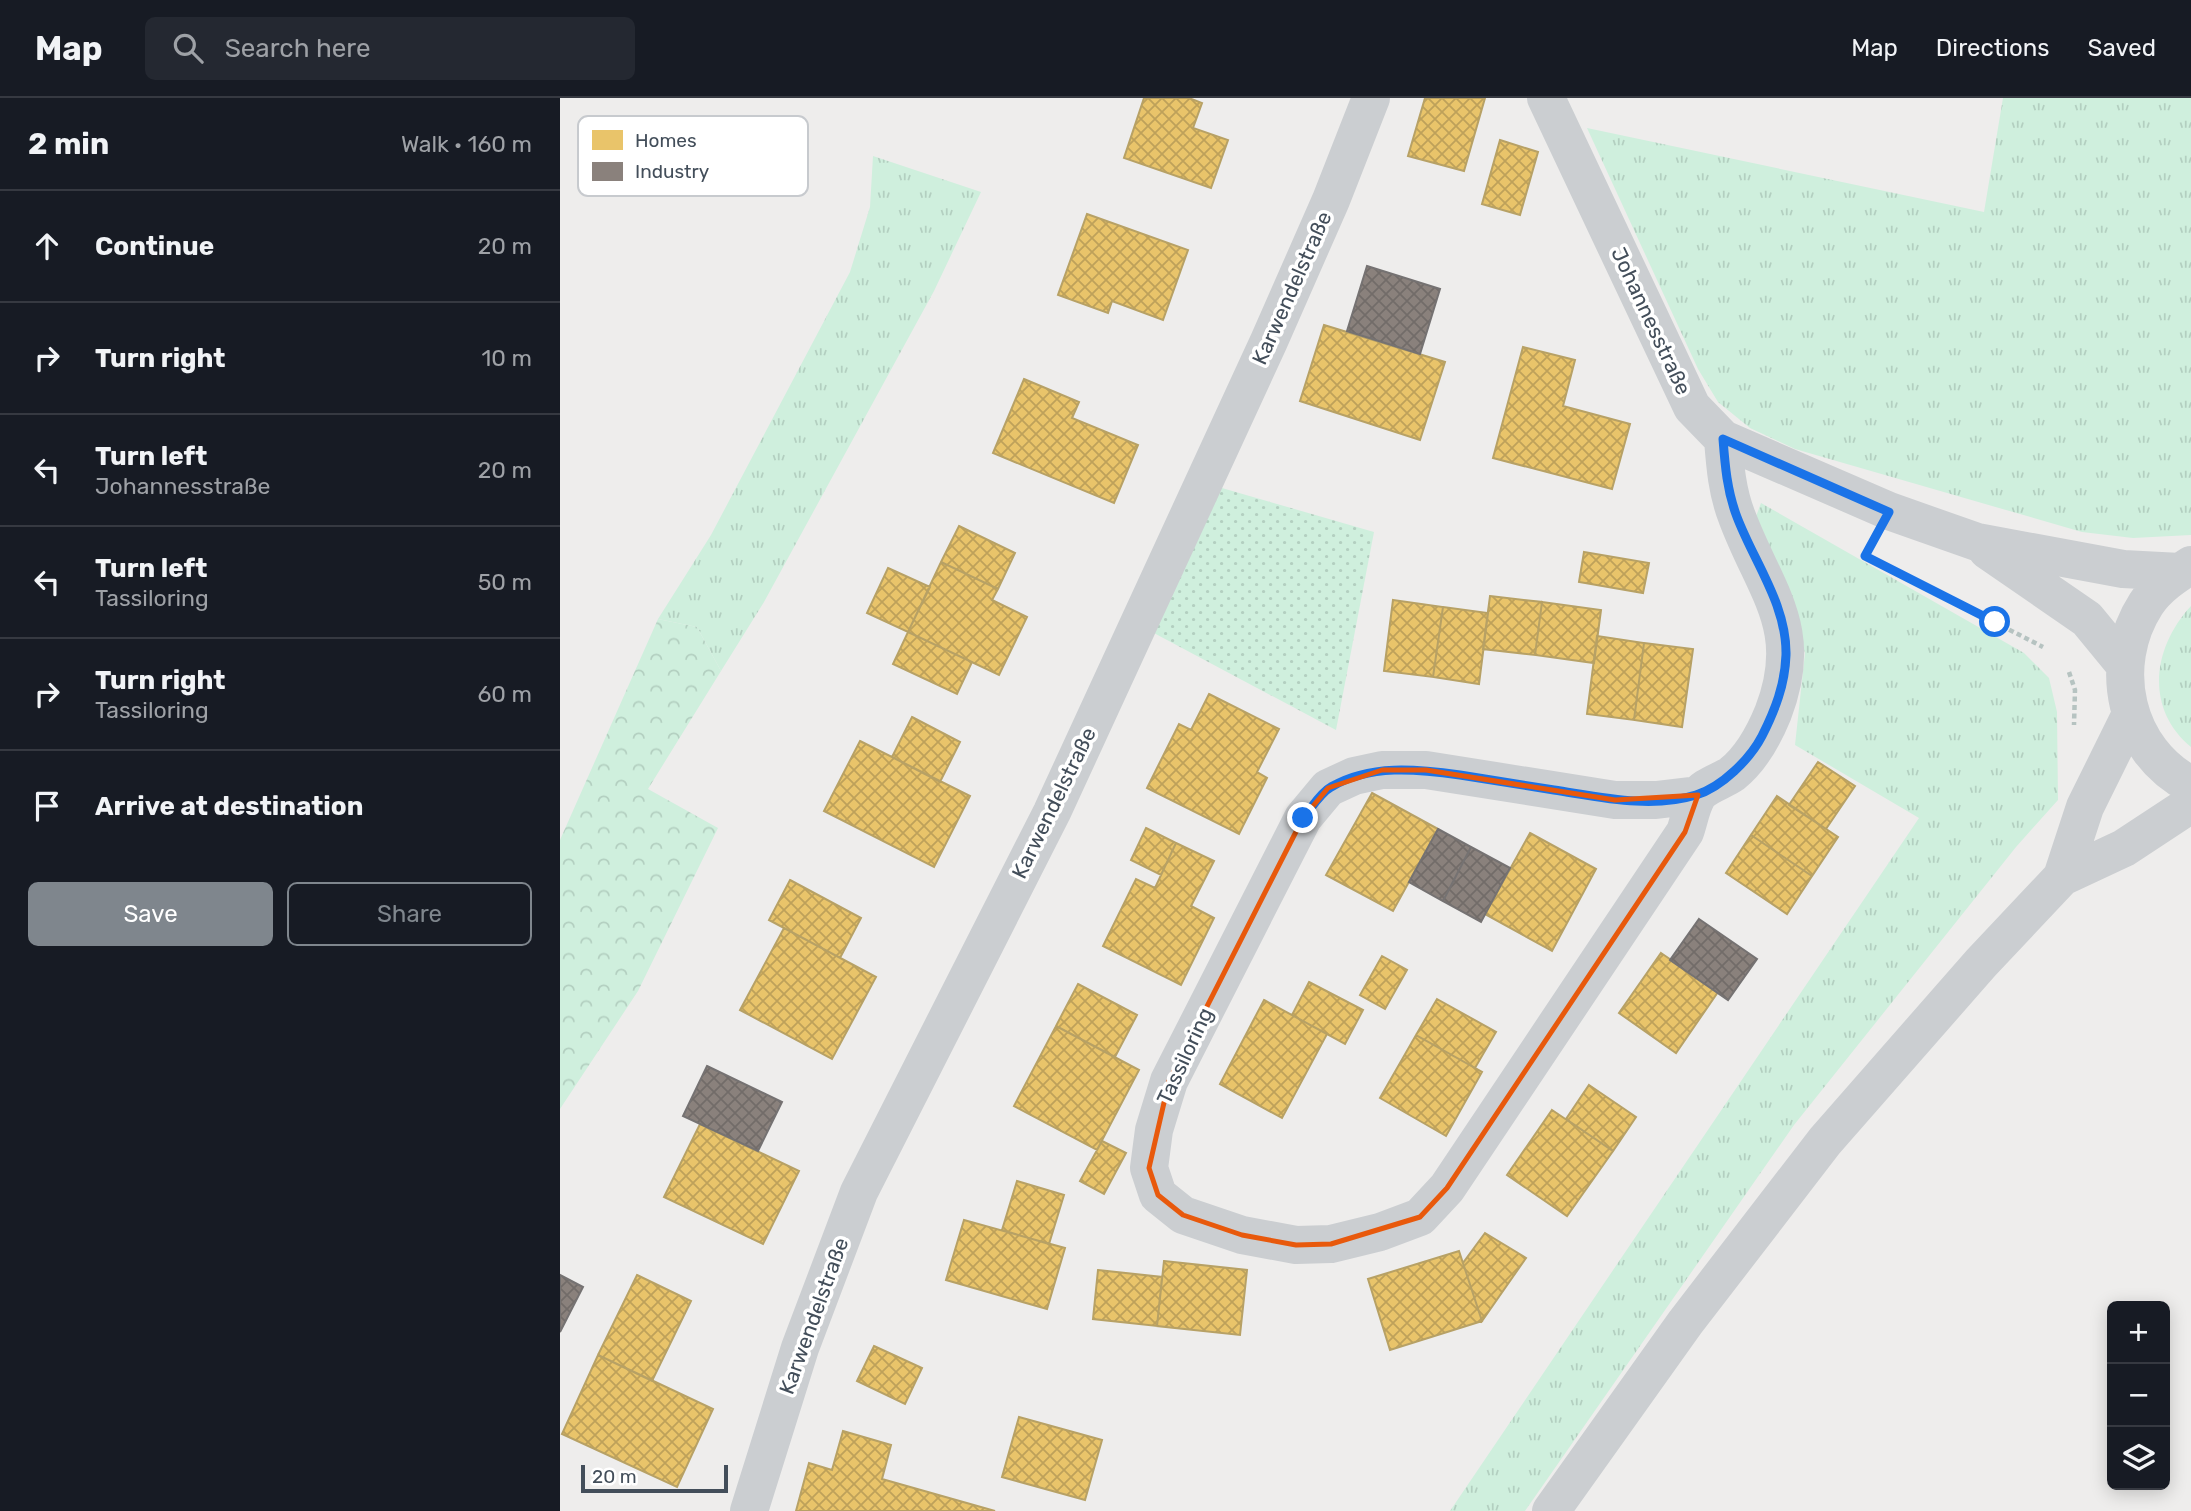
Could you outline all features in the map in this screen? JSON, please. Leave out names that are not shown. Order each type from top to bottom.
[{"type":"street","name":"Karwendelstraße","points":[[749,1511],[800,1348],[859,1192],[1052,812],[1274,329],[1331,200],[1371,98]]},
{"type":"street","name":"Johannesstraße","points":[[1546,98],[1692,407],[1723,439],[1889,512],[1977,542]]},
{"type":"street","name":"Tassiloring","points":[[1698,795],[1685,832],[1447,1188],[1420,1217],[1380,1232],[1331,1244],[1296,1245],[1242,1235],[1183,1215],[1158,1195],[1149,1168],[1154,1130],[1169,1081],[1303,818],[1328,788],[1354,776],[1382,770],[1426,770],[1615,800],[1656,800],[1698,795],[1733,774],[1754,750],[1772,716],[1784,680],[1786,652],[1783,626],[1770,589],[1737,516],[1726,479],[1723,439]]},
{"type":"street","points":[[1977,542],[2123,569],[2185,568]]},
{"type":"street","points":[[1977,542],[2087,619],[2124,664]]},
{"type":"street","points":[[2185,568],[2169,578],[2147,603],[2131,632],[2124,664],[2126,698],[2136,729],[2154,756],[2178,778],[2191,785]]},
{"type":"street","points":[[2062,877],[2085,807],[2131,714]]},
{"type":"street","points":[[1551,1511],[1685,1323],[1825,1141],[1981,963],[2062,877],[2124,848],[2191,804]]},
{"type":"path","points":[[1889,512],[1865,556],[2049,650]]},
{"type":"path","points":[[2067,667],[2075,690],[2074,726]]},
{"type":"highlighted area","points":[[1382,770],[1426,770],[1615,800],[1698,795],[1685,832],[1447,1188],[1420,1217],[1331,1244],[1296,1245],[1242,1235],[1183,1215],[1158,1195],[1149,1168],[1169,1081],[1303,818],[1328,788]]},
{"type":"green space","points":[[2003,98],[2191,98],[2191,535],[2133,538],[2082,532],[1795,449],[1750,428],[1718,402],[1698,369],[1587,128],[1984,212]]},
{"type":"green space","points":[[873,156],[981,192],[934,291],[764,602],[721,671],[697,627],[658,619],[711,535],[850,272],[870,207]]},
{"type":"green space","points":[[1215,486],[1374,532],[1336,730],[1152,632]]},
{"type":"green space","points":[[1761,503],[2024,653],[2049,678],[2057,712],[2058,800],[2016,847],[1794,1125],[1525,1511],[1450,1511],[1919,818],[1795,745],[1805,653],[1786,595],[1754,522]]},
{"type":"green space","points":[[2191,606],[2191,747],[2176,731],[2166,714],[2160,696],[2159,677],[2168,640]]},
{"type":"green space","points":[[658,619],[697,627],[721,671],[648,789],[718,828],[638,991],[560,1109],[560,840]]},
{"type":"building: Homes","points":[[1144,98],[1189,98],[1202,103],[1193,128],[1228,140],[1211,188],[1124,158]]},
{"type":"building: Homes","points":[[1425,98],[1485,98],[1464,171],[1408,156]]},
{"type":"building: Homes","points":[[1500,140],[1538,152],[1520,215],[1482,204]]},
{"type":"building: Homes","points":[[1087,214],[1188,250],[1163,320],[1112,301],[1108,313],[1058,295]]},
{"type":"building: Homes","points":[[1324,325],[1445,362],[1420,440],[1300,401]]},
{"type":"building: Homes","points":[[1523,347],[1575,360],[1563,406],[1630,424],[1612,489],[1493,458]]},
{"type":"building: Homes","points":[[1024,379],[1079,402],[1072,418],[1138,445],[1114,503],[993,453]]},
{"type":"building: Homes","points":[[959,526],[1015,553],[998,589],[941,562]]},
{"type":"building: Homes","points":[[1584,552],[1649,563],[1643,593],[1579,582]]},
{"type":"building: Homes","points":[[941,562],[998,589],[992,600],[1027,617],[999,675],[908,632]]},
{"type":"building: Homes","points":[[888,568],[930,587],[908,632],[867,613]]},
{"type":"building: Homes","points":[[1490,596],[1542,602],[1535,655],[1483,649]]},
{"type":"building: Homes","points":[[1393,600],[1443,607],[1433,677],[1384,671]]},
{"type":"building: Homes","points":[[1542,602],[1601,610],[1594,663],[1535,655]]},
{"type":"building: Homes","points":[[1443,607],[1488,613],[1479,684],[1433,677]]},
{"type":"building: Homes","points":[[908,632],[972,662],[957,694],[893,664]]},
{"type":"building: Homes","points":[[1597,636],[1644,643],[1634,720],[1587,714]]},
{"type":"building: Homes","points":[[1644,643],[1693,649],[1682,727],[1634,720]]},
{"type":"building: Homes","points":[[1209,694],[1279,729],[1257,772],[1267,778],[1239,834],[1147,788],[1179,724],[1191,730]]},
{"type":"building: Homes","points":[[912,717],[960,742],[940,782],[892,757]]},
{"type":"building: Homes","points":[[860,741],[970,796],[934,867],[824,811]]},
{"type":"building: Homes","points":[[1818,762],[1855,786],[1826,829],[1789,805]]},
{"type":"building: Homes","points":[[1372,793],[1438,829],[1393,911],[1326,875]]},
{"type":"building: Homes","points":[[1777,796],[1838,837],[1812,876],[1751,835]]},
{"type":"building: Homes","points":[[1146,828],[1176,843],[1161,875],[1131,860]]},
{"type":"building: Homes","points":[[1530,833],[1596,869],[1552,951],[1485,914]]},
{"type":"building: Homes","points":[[1751,835],[1812,876],[1787,914],[1726,873]]},
{"type":"building: Homes","points":[[1176,843],[1214,861],[1191,906],[1214,918],[1181,985],[1103,946],[1136,879],[1155,888]]},
{"type":"building: Homes","points":[[790,880],[861,918],[840,958],[769,920]]},
{"type":"building: Homes","points":[[784,928],[876,977],[832,1059],[740,1010]]},
{"type":"building: Homes","points":[[1661,953],[1718,992],[1676,1053],[1619,1013]]},
{"type":"building: Homes","points":[[1382,956],[1407,970],[1385,1009],[1360,995]]},
{"type":"building: Homes","points":[[1309,982],[1363,1010],[1345,1044],[1292,1015]]},
{"type":"building: Homes","points":[[1078,984],[1137,1015],[1115,1057],[1056,1026]]},
{"type":"building: Homes","points":[[1437,999],[1496,1032],[1475,1068],[1416,1035]]},
{"type":"building: Homes","points":[[1264,1000],[1327,1034],[1282,1118],[1220,1084]]},
{"type":"building: Homes","points":[[1056,1026],[1139,1070],[1097,1150],[1014,1106]]},
{"type":"building: Homes","points":[[1416,1035],[1482,1072],[1446,1136],[1380,1098]]},
{"type":"building: Homes","points":[[1589,1085],[1636,1117],[1613,1151],[1566,1119]]},
{"type":"building: Homes","points":[[1552,1110],[1613,1151],[1567,1216],[1507,1175]]},
{"type":"building: Homes","points":[[700,1124],[799,1171],[763,1244],[664,1197]]},
{"type":"building: Homes","points":[[1102,1141],[1126,1153],[1104,1194],[1080,1181]]},
{"type":"building: Homes","points":[[1017,1181],[1064,1195],[1049,1244],[1002,1230]]},
{"type":"building: Homes","points":[[964,1220],[1065,1248],[1047,1309],[946,1280]]},
{"type":"building: Homes","points":[[1485,1233],[1526,1258],[1482,1321],[1463,1263]]},
{"type":"building: Homes","points":[[1459,1251],[1482,1321],[1390,1350],[1368,1279]]},
{"type":"building: Homes","points":[[1164,1261],[1247,1270],[1240,1335],[1157,1326]]},
{"type":"building: Homes","points":[[1098,1270],[1162,1277],[1157,1326],[1093,1319]]},
{"type":"building: Homes","points":[[637,1275],[691,1301],[652,1381],[598,1355]]},
{"type":"building: Homes","points":[[874,1346],[922,1368],[905,1404],[857,1381]]},
{"type":"building: Homes","points":[[598,1355],[713,1409],[677,1487],[562,1434]]},
{"type":"building: Homes","points":[[1019,1417],[1102,1440],[1085,1500],[1002,1477]]},
{"type":"building: Homes","points":[[843,1431],[891,1445],[882,1479],[995,1511],[796,1511],[809,1463],[832,1470]]},
{"type":"building: Industry","points":[[1367,266],[1440,289],[1420,354],[1347,331]]},
{"type":"building: Industry","points":[[1438,829],[1471,847],[1443,901],[1409,882]]},
{"type":"building: Industry","points":[[1471,847],[1510,868],[1481,922],[1443,901]]},
{"type":"building: Industry","points":[[1699,919],[1757,959],[1728,1000],[1670,960]]},
{"type":"building: Industry","points":[[707,1066],[782,1102],[758,1151],[683,1116]]},
{"type":"building: Industry","points":[[560,1275],[583,1287],[560,1332]]},
{"type":"route","points":[[1303,818],[1328,788],[1354,776],[1382,770],[1426,770],[1615,800],[1656,800],[1698,795],[1733,774],[1754,750],[1772,716],[1784,680],[1786,652],[1783,626],[1770,589],[1737,516],[1726,479],[1723,439],[1889,512],[1865,556],[1995,622]]}]
